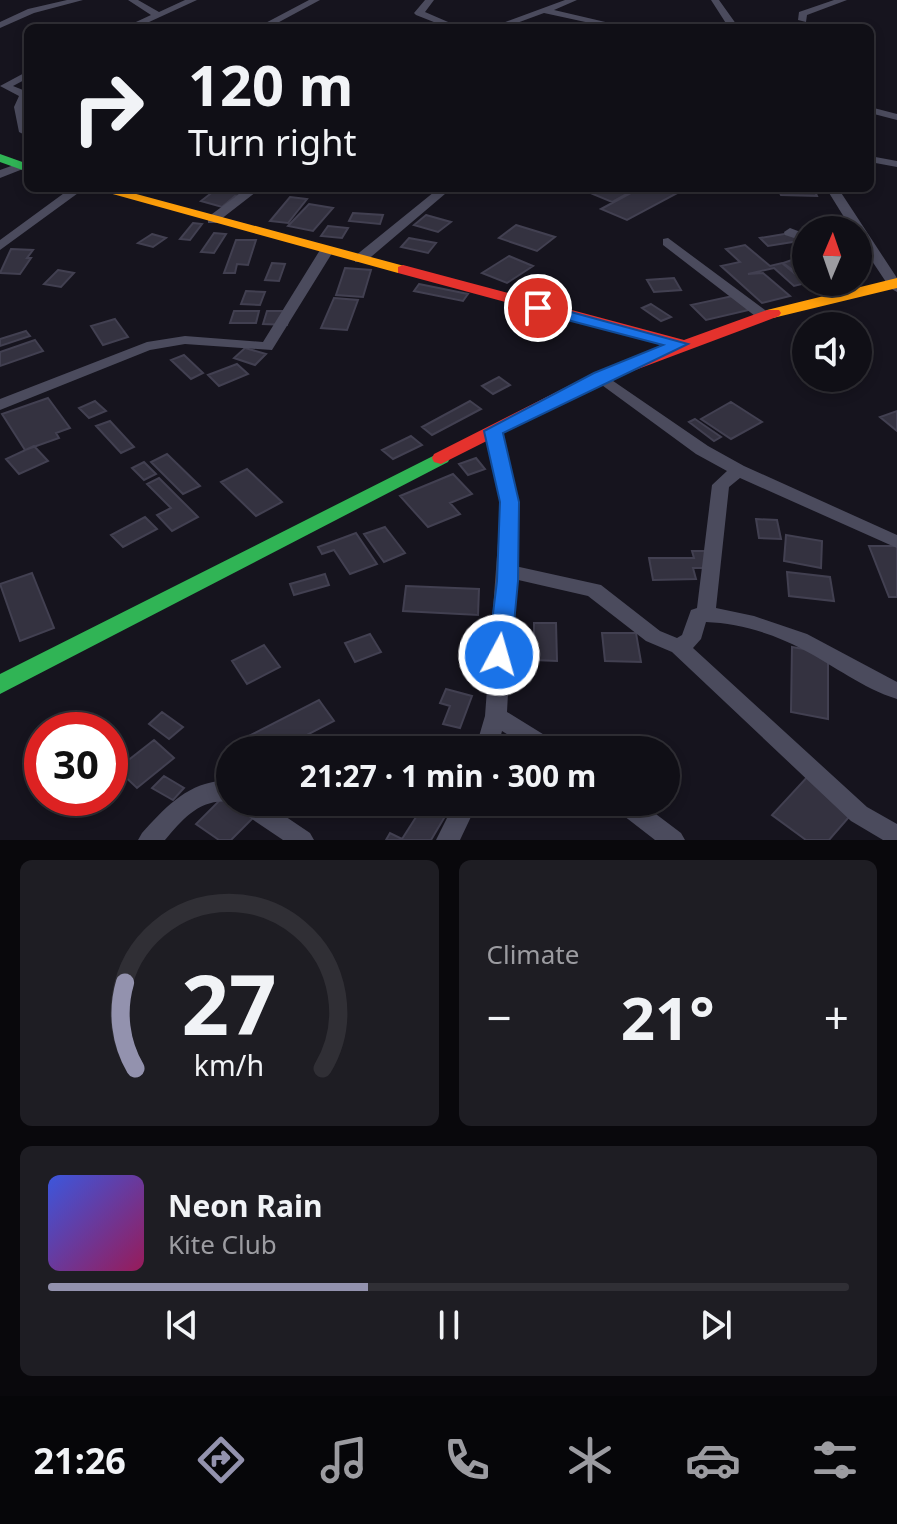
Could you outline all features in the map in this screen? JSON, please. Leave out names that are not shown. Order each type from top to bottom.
[{"type":"main road","points":[[0,158],[24,165]]},
{"type":"main road","points":[[112,192],[679,344]]},
{"type":"main road","points":[[0,685],[600,377],[679,344],[764,316],[896,285]]},
{"type":"street","points":[[0,25],[31,11],[79,0]]},
{"type":"street","points":[[132,0],[158,15]]},
{"type":"street","points":[[137,24],[193,0]]},
{"type":"street","points":[[269,24],[316,0]]},
{"type":"street","points":[[430,0],[419,13],[447,24]]},
{"type":"street","points":[[505,24],[573,0]]},
{"type":"street","points":[[715,0],[731,24]]},
{"type":"street","points":[[803,20],[802,14],[843,0]]},
{"type":"street","points":[[533,3],[544,9],[609,24]]},
{"type":"street","points":[[24,76],[5,86],[24,95]]},
{"type":"street","points":[[24,97],[19,107],[24,128]]},
{"type":"street","points":[[874,111],[897,117]]},
{"type":"street","points":[[874,160],[897,164]]},
{"type":"street","points":[[0,174],[24,167]]},
{"type":"street","points":[[0,246],[74,192]]},
{"type":"street","points":[[212,220],[250,192]]},
{"type":"street","points":[[360,259],[441,192]]},
{"type":"street","points":[[834,192],[849,216]]},
{"type":"street","points":[[668,242],[764,316]]},
{"type":"street","points":[[0,405],[147,346],[185,340],[267,347],[327,250]]},
{"type":"street","points":[[872,252],[896,285]]},
{"type":"street","points":[[872,262],[880,265]]},
{"type":"street","points":[[600,377],[702,450],[738,470],[897,542]]},
{"type":"street","points":[[490,736],[496,716],[510,502],[494,431]]},
{"type":"street","points":[[706,613],[718,496],[721,485],[738,470]]},
{"type":"street","points":[[507,571],[594,590],[653,636],[679,647],[859,814],[897,836]]},
{"type":"street","points":[[679,647],[691,639],[698,615],[706,613],[807,642],[876,683],[897,691]]},
{"type":"street","points":[[496,716],[528,736]]},
{"type":"street","points":[[150,840],[201,793],[216,789]]},
{"type":"street","points":[[266,816],[302,840]]},
{"type":"street","points":[[448,840],[460,816]]},
{"type":"street","points":[[641,816],[673,840]]},
{"type":"building","points":[[213,192],[244,192],[222,207],[201,201]]},
{"type":"building","points":[[588,192],[630,192],[612,202]]},
{"type":"building","points":[[633,192],[679,192],[627,220],[601,209]]},
{"type":"building","points":[[780,192],[815,192],[817,196],[781,195]]},
{"type":"building","points":[[290,197],[307,199],[288,223],[270,221]]},
{"type":"building","points":[[309,204],[333,208],[313,231],[288,226]]},
{"type":"building","points":[[353,213],[383,215],[380,224],[349,221]]},
{"type":"building","points":[[426,215],[451,222],[438,232],[414,225]]},
{"type":"building","points":[[193,223],[202,224],[190,240],[180,239]]},
{"type":"building","points":[[516,225],[555,237],[537,251],[499,238]]},
{"type":"building","points":[[328,226],[348,228],[342,238],[321,236]]},
{"type":"building","points":[[214,233],[226,234],[214,253],[201,252]]},
{"type":"building","points":[[792,233],[792,242],[768,246],[760,238]]},
{"type":"building","points":[[152,234],[166,238],[153,247],[138,243]]},
{"type":"building","points":[[409,238],[436,243],[428,253],[401,247]]},
{"type":"building","points":[[236,240],[256,240],[248,265],[237,264],[235,273],[224,273]]},
{"type":"building","points":[[745,245],[770,266],[782,263],[792,271],[792,284],[774,268],[748,274],[763,273],[790,296],[762,303],[721,266],[740,262],[726,249]]},
{"type":"building","points":[[11,249],[33,250],[20,274],[0,273]]},
{"type":"building","points":[[509,256],[533,266],[507,283],[482,273]]},
{"type":"building","points":[[792,260],[792,269],[783,263]]},
{"type":"building","points":[[272,263],[285,264],[279,281],[265,280]]},
{"type":"building","points":[[345,268],[371,270],[363,297],[336,295]]},
{"type":"building","points":[[58,270],[74,273],[61,287],[44,284]]},
{"type":"building","points":[[674,278],[681,290],[654,292],[647,280]]},
{"type":"building","points":[[419,284],[468,294],[463,301],[414,291]]},
{"type":"building","points":[[246,291],[265,292],[260,305],[241,304]]},
{"type":"building","points":[[737,295],[753,309],[706,320],[691,305]]},
{"type":"building","points":[[334,298],[358,300],[347,330],[321,328]]},
{"type":"building","points":[[651,304],[671,317],[661,321],[642,308]]},
{"type":"building","points":[[234,311],[259,311],[256,323],[230,323]]},
{"type":"building","points":[[267,311],[291,311],[287,325],[263,324]]},
{"type":"building","points":[[115,319],[128,337],[103,345],[91,326]]},
{"type":"building","points":[[26,331],[30,336],[0,346],[0,339]]},
{"type":"building","points":[[35,340],[43,351],[0,366],[0,352]]},
{"type":"building","points":[[245,348],[266,354],[255,365],[234,358]]},
{"type":"building","points":[[184,355],[203,373],[191,379],[171,360]]},
{"type":"building","points":[[237,364],[248,374],[219,386],[208,375]]},
{"type":"building","points":[[499,377],[510,385],[493,394],[482,386]]},
{"type":"building","points":[[48,398],[70,428],[56,433],[59,438],[25,450],[2,414]]},
{"type":"building","points":[[95,401],[106,411],[89,418],[79,408]]},
{"type":"building","points":[[470,401],[481,409],[432,435],[422,427]]},
{"type":"building","points":[[731,402],[762,422],[731,439],[701,419]]},
{"type":"building","points":[[897,411],[897,431],[880,417]]},
{"type":"building","points":[[695,419],[721,437],[714,441],[689,422]]},
{"type":"building","points":[[110,421],[134,447],[121,453],[96,426]]},
{"type":"building","points":[[411,436],[422,445],[393,459],[382,450]]},
{"type":"building","points":[[34,446],[48,461],[19,474],[6,459]]},
{"type":"building","points":[[167,454],[200,486],[183,494],[151,462]]},
{"type":"building","points":[[476,458],[485,469],[468,475],[459,464]]},
{"type":"building","points":[[144,462],[156,474],[144,480],[132,468]]},
{"type":"building","points":[[247,469],[282,502],[256,516],[221,482]]},
{"type":"building","points":[[453,474],[472,494],[450,503],[460,514],[428,527],[400,496]]},
{"type":"building","points":[[159,478],[198,517],[172,531],[157,515],[171,508],[147,484]]},
{"type":"building","points":[[145,517],[157,529],[123,547],[111,535]]},
{"type":"building","points":[[756,519],[777,520],[781,539],[759,538]]},
{"type":"building","points":[[385,527],[405,553],[384,562],[364,534]]},
{"type":"building","points":[[356,533],[377,564],[350,574],[334,550],[322,554],[318,547]]},
{"type":"building","points":[[786,535],[822,541],[821,568],[784,561]]},
{"type":"building","points":[[869,546],[897,546],[897,597],[889,597]]},
{"type":"building","points":[[692,551],[705,551],[709,568],[693,568],[696,579],[653,580],[649,558],[694,558]]},
{"type":"building","points":[[787,572],[830,577],[834,601],[789,596]]},
{"type":"building","points":[[32,573],[54,628],[20,641],[0,584]]},
{"type":"building","points":[[325,574],[329,585],[294,595],[290,584]]},
{"type":"building","points":[[406,586],[479,589],[478,615],[403,611]]},
{"type":"building","points":[[534,623],[556,623],[557,661],[534,660]]},
{"type":"building","points":[[602,633],[636,633],[641,662],[605,661]]},
{"type":"building","points":[[370,634],[381,652],[355,662],[345,643]]},
{"type":"building","points":[[264,645],[280,667],[247,684],[232,661]]},
{"type":"building","points":[[792,647],[828,653],[828,719],[791,712]]},
{"type":"building","points":[[446,689],[472,696],[460,728],[443,724],[450,706],[440,703]]},
{"type":"building","points":[[319,700],[334,721],[305,736],[249,736]]},
{"type":"building","points":[[162,712],[183,727],[169,739],[149,724]]},
{"type":"building","points":[[154,740],[174,758],[137,788],[128,779],[128,760]]},
{"type":"building","points":[[809,775],[856,809],[829,840],[806,840],[772,815]]},
{"type":"building","points":[[164,776],[184,788],[173,800],[152,788]]},
{"type":"building","points":[[216,804],[216,816],[254,817],[231,840],[219,840],[196,824]]},
{"type":"building","points":[[417,816],[445,816],[431,840],[386,840],[390,833],[402,839]]},
{"type":"traffic: fast","points":[[0,158],[24,167]]},
{"type":"traffic: fast","points":[[0,685],[441,458]]},
{"type":"traffic: slow","points":[[113,192],[403,270]]},
{"type":"traffic: slow","points":[[773,313],[897,283]]},
{"type":"traffic: jam","points":[[403,270],[679,344]]},
{"type":"traffic: jam","points":[[441,458],[600,377],[773,313]]},
{"type":"route","points":[[499,655],[507,581],[510,502],[494,431],[600,377],[679,344],[538,308]]}]
